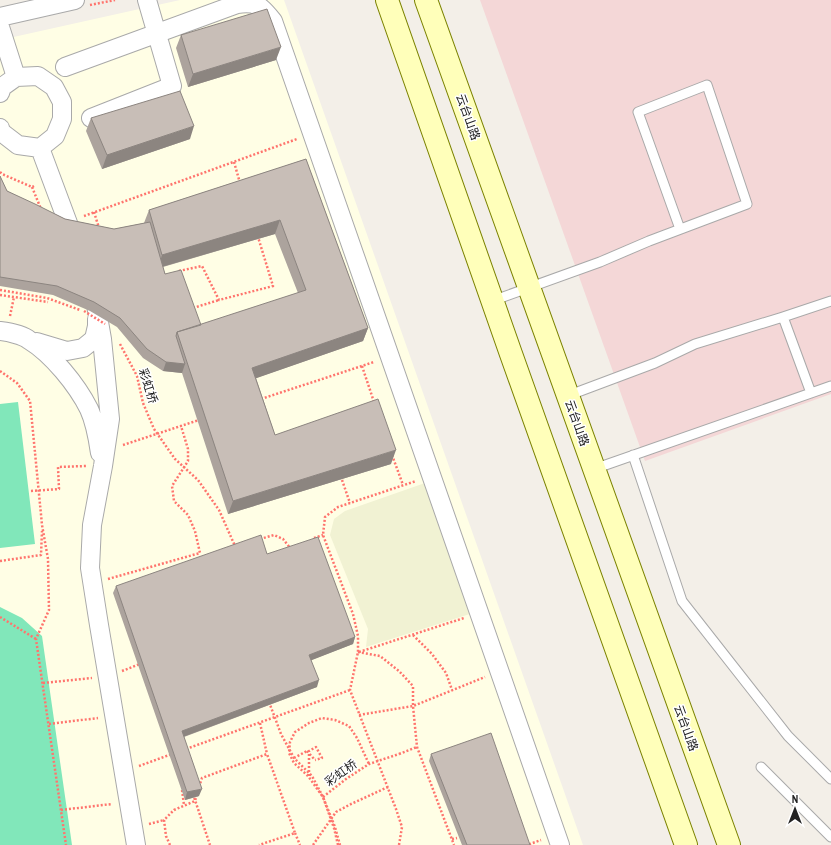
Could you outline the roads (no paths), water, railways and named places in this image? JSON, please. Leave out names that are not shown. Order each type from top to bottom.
[{"type":"main road","points":[[387,0],[492,301],[686,845]]},
{"type":"main road","name":"云台山路","points":[[426,0],[729,845]]},
{"type":"street","points":[[0,17],[75,0]]},
{"type":"street","points":[[91,118],[172,86],[147,0]]},
{"type":"street","points":[[64,67],[237,4],[247,2],[256,4],[264,9],[272,21],[560,845]]},
{"type":"street","points":[[0,26],[16,76]]},
{"type":"street","points":[[0,93],[2,87],[16,76],[38,76],[54,87],[62,102],[62,119],[55,136],[40,148],[18,145],[1,132],[0,128]]},
{"type":"street","points":[[40,148],[80,256]]},
{"type":"street","points":[[87,276],[96,305],[102,339],[110,419],[92,525],[90,568],[136,845]]},
{"type":"street","points":[[0,331],[67,351],[83,348],[94,339],[97,326],[96,305]]},
{"type":"street","points":[[28,339],[63,370],[79,391],[90,410],[104,458]]},
{"type":"lane","points":[[492,301],[600,262],[649,241],[747,204],[707,85],[638,112],[680,229]]},
{"type":"lane","points":[[568,396],[655,363],[695,344],[831,301]]},
{"type":"lane","points":[[783,317],[811,393]]},
{"type":"lane","points":[[594,469],[831,386]]},
{"type":"lane","points":[[633,455],[682,601],[788,736],[831,779]]},
{"type":"lane","points":[[761,767],[831,837]]}]
